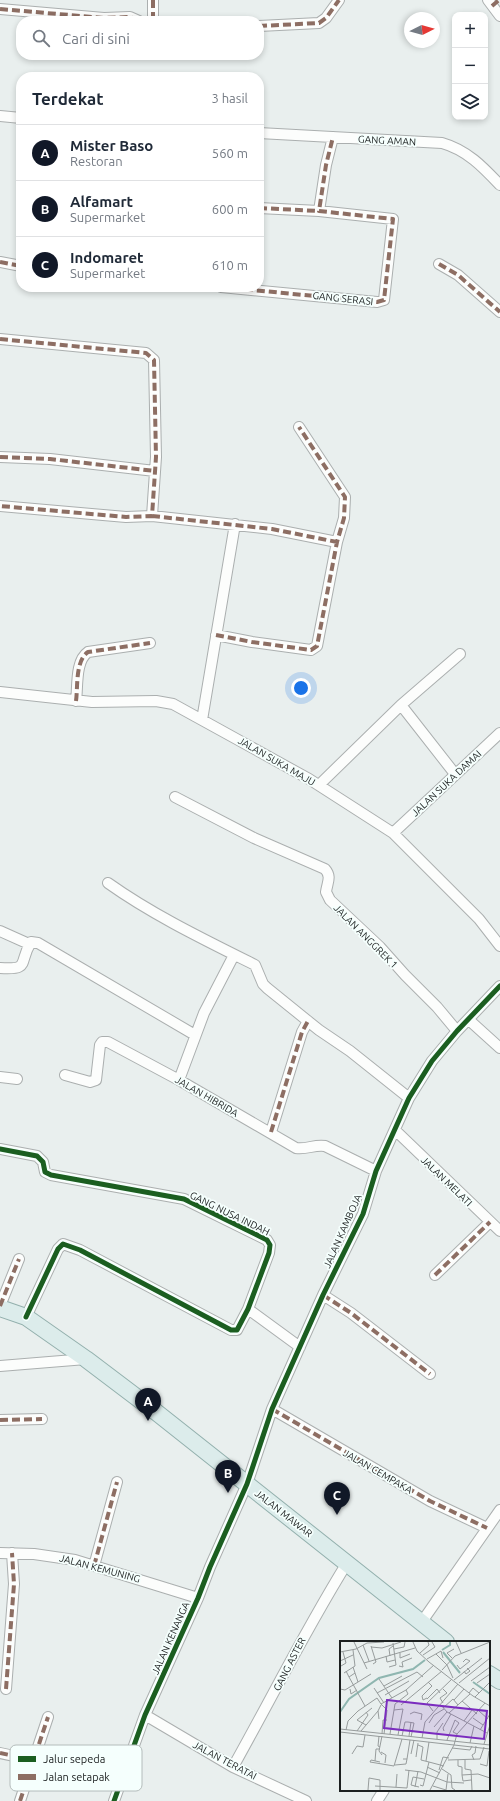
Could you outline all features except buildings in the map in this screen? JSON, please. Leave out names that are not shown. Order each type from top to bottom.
[{"type":"main road","name":"JALAN MAWAR","points":[[0,1307],[26,1317],[86,1359],[247,1484],[421,1624],[445,1641]]},
{"type":"main road","points":[[490,1675],[500,1681]]},
{"type":"street","points":[[153,0],[153,16]]},
{"type":"street","points":[[264,26],[319,23],[326,18],[339,0]]},
{"type":"street","points":[[493,2],[500,16]]},
{"type":"street","points":[[0,9],[81,16]]},
{"type":"street","points":[[0,116],[16,118]]},
{"type":"street","name":"GANG AMAN","points":[[264,132],[442,143],[453,146],[474,158],[500,185]]},
{"type":"street","points":[[264,208],[319,211],[323,180],[333,137]]},
{"type":"street","name":"GANG SERASI","points":[[264,291],[382,301],[385,298],[393,219],[319,211]]},
{"type":"street","points":[[0,262],[16,265]]},
{"type":"street","points":[[439,264],[458,275],[500,312]]},
{"type":"street","points":[[0,339],[146,353],[151,355],[154,360],[156,419],[152,516]]},
{"type":"street","points":[[216,635],[311,650],[316,648],[337,542],[344,518],[345,497],[299,427]]},
{"type":"street","points":[[0,457],[50,459],[155,471]]},
{"type":"street","points":[[0,506],[126,517],[152,516],[235,524],[303,534],[337,542]]},
{"type":"street","points":[[202,720],[235,524]]},
{"type":"street","points":[[76,701],[80,664],[84,655],[88,652],[150,643]]},
{"type":"street","points":[[318,785],[401,705],[460,654]]},
{"type":"street","name":"JALAN SUKA MAJU","points":[[0,692],[76,701],[165,702],[173,704],[318,785],[393,833],[479,920],[500,946]]},
{"type":"street","points":[[401,705],[455,774]]},
{"type":"street","name":"JALAN SUKA DAMAI","points":[[393,833],[500,733]]},
{"type":"street","name":"JALAN ANGGREK 1","points":[[175,797],[254,838],[325,869],[329,873],[330,878],[326,892],[330,900],[380,947],[437,1007],[457,1031]]},
{"type":"street","points":[[108,883],[146,907],[255,964],[263,984],[308,1021],[409,1098]]},
{"type":"street","points":[[0,930],[29,944],[31,942],[35,942],[45,946],[195,1035]]},
{"type":"street","points":[[0,968],[14,969],[22,966],[29,944]]},
{"type":"street","points":[[179,1080],[204,1013],[234,954]]},
{"type":"street","name":"JALAN KAMBOJA","points":[[247,1484],[272,1409],[323,1295],[362,1214],[376,1171],[409,1098],[432,1061],[457,1031],[500,986]]},
{"type":"street","points":[[469,1020],[500,1048]]},
{"type":"street","points":[[271,1132],[302,1032],[308,1021]]},
{"type":"street","name":"JALAN HIBRIDA","points":[[65,1076],[90,1082],[96,1080],[100,1045],[105,1041],[179,1080],[271,1132],[296,1148],[302,1149],[316,1145],[325,1146],[376,1171]]},
{"type":"street","points":[[0,1077],[17,1079]]},
{"type":"street","name":"JALAN MELATI","points":[[395,1130],[500,1231]]},
{"type":"street","name":"GANG NUSA INDAH","points":[[0,1149],[37,1156],[43,1162],[45,1172],[51,1175],[184,1199],[267,1240],[270,1245],[269,1253],[248,1309],[239,1328],[234,1330],[80,1250],[63,1244],[58,1249],[26,1317]]},
{"type":"street","points":[[435,1275],[490,1222]]},
{"type":"street","points":[[0,1307],[19,1260]]},
{"type":"street","points":[[323,1295],[351,1313],[430,1374]]},
{"type":"street","points":[[248,1309],[300,1346]]},
{"type":"street","points":[[0,1366],[86,1359]]},
{"type":"street","name":"JALAN CEMPAKA","points":[[272,1409],[430,1501],[487,1528]]},
{"type":"street","points":[[0,1420],[42,1419]]},
{"type":"street","points":[[94,1566],[116,1482]]},
{"type":"street","name":"JALAN KENANGA","points":[[134,1745],[145,1716],[247,1484]]},
{"type":"street","points":[[421,1624],[500,1510]]},
{"type":"street","name":"JALAN KEMUNING","points":[[0,1553],[60,1557],[75,1560],[171,1588],[198,1598]]},
{"type":"street","points":[[6,1689],[14,1584],[12,1553]]},
{"type":"street","name":"GANG ASTER","points":[[233,1767],[304,1636],[347,1563]]},
{"type":"street","name":"JALAN TERATAI","points":[[145,1716],[233,1767],[306,1801]]},
{"type":"street","points":[[38,1745],[48,1717]]},
{"type":"street","points":[[0,1753],[10,1755]]},
{"type":"street","points":[[20,1801],[23,1791]]},
{"type":"street","name":"JALAN KENANGA","points":[[114,1801],[118,1791]]},
{"type":"street","points":[[377,1801],[383,1791]]},
{"type":"marked path","points":[[153,0],[153,16]]},
{"type":"marked path","points":[[264,26],[319,23],[326,18],[339,0]]},
{"type":"marked path","points":[[492,6],[499,0]]},
{"type":"marked path","points":[[0,9],[81,16]]},
{"type":"marked path","points":[[264,291],[377,302],[384,300],[393,219],[319,211],[326,165],[333,137]]},
{"type":"marked path","points":[[264,208],[319,211]]},
{"type":"marked path","points":[[0,262],[16,265]]},
{"type":"marked path","points":[[439,264],[458,275],[500,312]]},
{"type":"marked path","points":[[0,339],[146,353],[154,360],[156,457],[152,516],[126,517],[0,506]]},
{"type":"marked path","points":[[216,635],[252,642],[311,650],[317,646],[337,542],[344,518],[345,497],[299,427]]},
{"type":"marked path","points":[[0,457],[50,459],[155,471]]},
{"type":"marked path","points":[[152,516],[272,529],[337,542]]},
{"type":"marked path","points":[[76,701],[79,668],[81,661],[88,652],[150,643]]},
{"type":"marked path","points":[[271,1132],[302,1032],[308,1021]]},
{"type":"marked path","points":[[435,1275],[490,1222]]},
{"type":"marked path","points":[[0,1306],[19,1259]]},
{"type":"marked path","points":[[323,1295],[351,1313],[430,1374]]},
{"type":"marked path","points":[[272,1409],[430,1501],[487,1528]]},
{"type":"marked path","points":[[0,1420],[42,1419]]},
{"type":"marked path","points":[[94,1566],[117,1482]]},
{"type":"marked path","points":[[6,1689],[14,1584],[12,1553]]},
{"type":"marked path","points":[[39,1745],[48,1717]]},
{"type":"marked path","points":[[0,1753],[10,1755]]},
{"type":"marked path","points":[[20,1801],[23,1791]]},
{"type":"cycle path","points":[[134,1745],[145,1715],[198,1598],[210,1567],[247,1484],[272,1409],[323,1295],[363,1214],[376,1171],[409,1098],[432,1061],[457,1031],[500,986]]},
{"type":"cycle path","points":[[0,1149],[37,1156],[43,1162],[45,1172],[51,1175],[184,1199],[267,1240],[270,1245],[269,1253],[248,1309],[237,1330],[231,1330],[80,1250],[63,1244],[58,1249],[26,1317]]},
{"type":"cycle path","points":[[114,1801],[118,1791]]},
{"type":"place","name":"Mister Baso","points":[[148,1421]]},
{"type":"place","name":"Alfamart","points":[[228,1493]]},
{"type":"place","name":"Indomaret","points":[[337,1515]]}]
